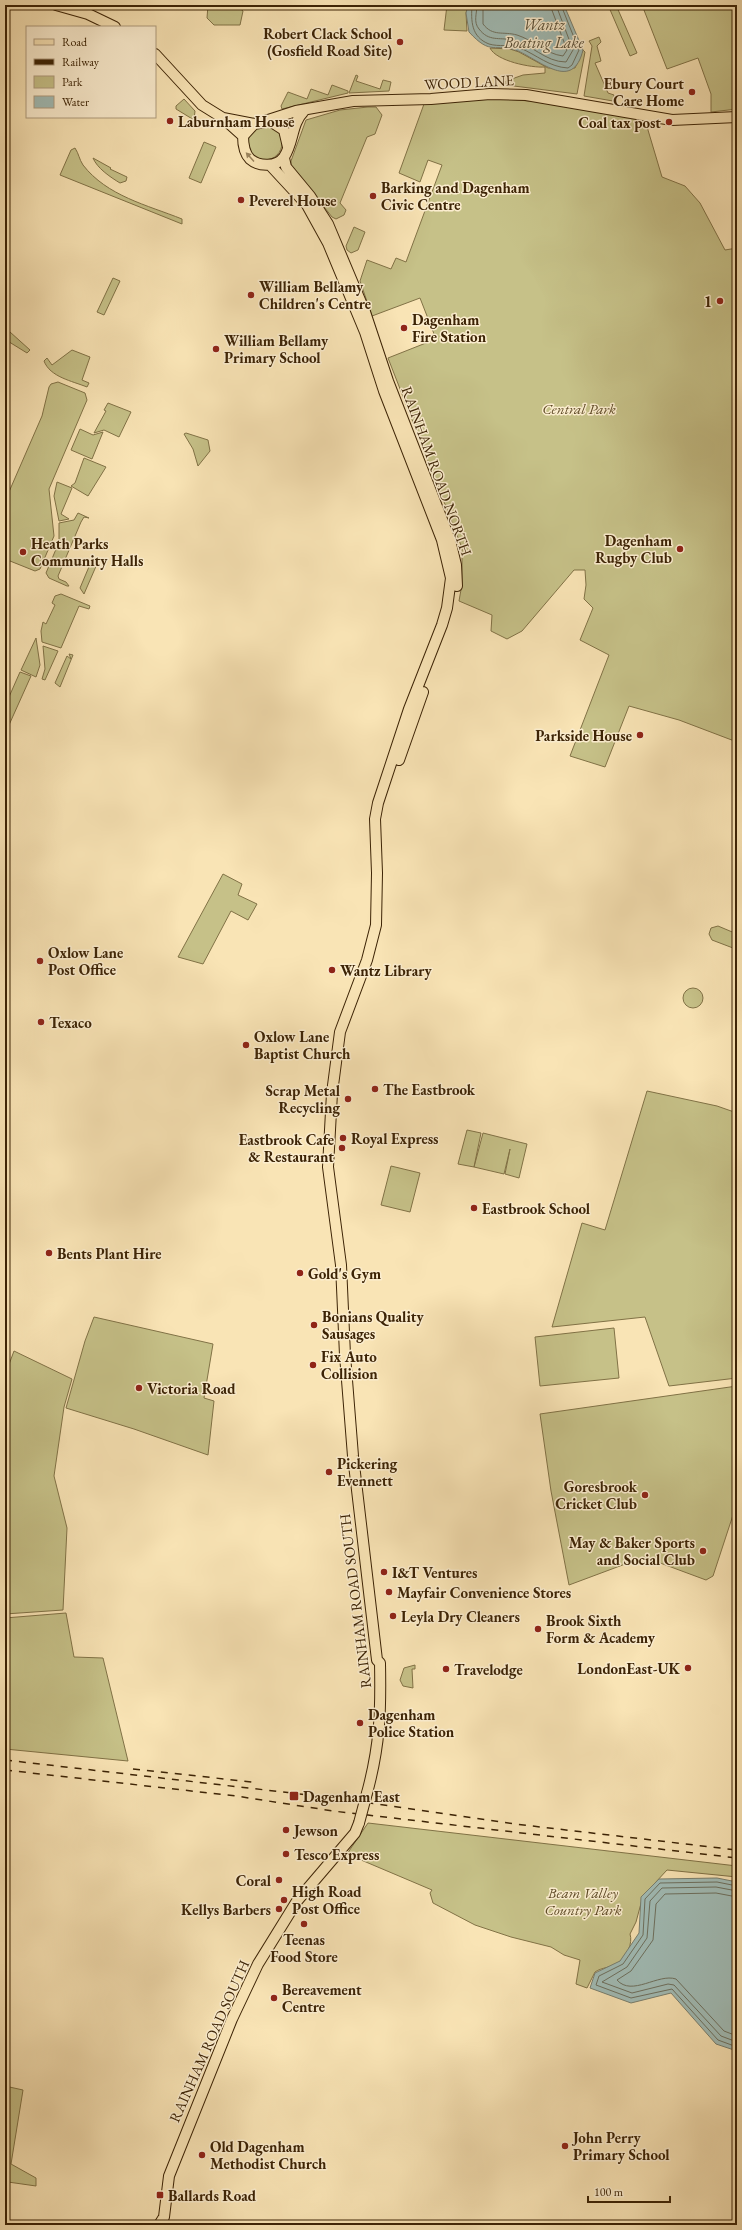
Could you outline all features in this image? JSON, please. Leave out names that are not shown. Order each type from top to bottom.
[{"type":"main road","points":[[56,5],[88,14],[113,26]]},
{"type":"main road","points":[[156,55],[194,98],[223,118],[243,136],[244,148],[250,159],[258,164],[270,165],[284,158],[295,124],[304,111]]},
{"type":"main road","name":"WOOD LANE","points":[[265,121],[296,111],[304,111],[353,101],[431,99],[490,94],[526,95],[672,120],[737,117]]},
{"type":"main road","points":[[223,118],[254,124],[265,121],[275,123],[284,130],[288,147]]},
{"type":"main road","points":[[243,136],[254,124]]},
{"type":"main road","name":"RAINHAM ROAD NORTH","points":[[284,158],[286,167],[318,207],[333,234],[365,312],[388,381],[448,536],[456,565],[456,588],[449,623],[388,790],[376,832]]},
{"type":"main road","name":"RAINHAM ROAD NORTH","points":[[270,165],[307,205],[328,242],[365,332],[384,391],[442,540],[450,568],[450,590],[447,608],[382,786],[375,819],[376,925],[367,960],[340,1032],[334,1072]]},
{"type":"main road","name":"RAINHAM ROAD SOUTH","points":[[164,2222],[169,2176],[232,2019],[251,1978],[297,1902],[355,1833],[367,1793],[379,1733],[381,1697],[380,1663],[377,1660],[368,1595],[353,1450],[346,1362],[341,1265],[328,1167],[334,1072]]},
{"type":"green space","points":[[208,5],[237,6],[243,11],[240,25],[214,25],[207,18]]},
{"type":"green space","points":[[447,5],[468,5],[466,13],[467,31],[444,30]]},
{"type":"green space","points":[[608,5],[616,5],[637,53],[630,56]]},
{"type":"green space","points":[[642,5],[737,5],[737,109],[711,112],[711,94],[698,58],[667,69]]},
{"type":"green space","points":[[599,37],[601,42],[597,46],[601,61],[595,63],[608,93],[614,95],[613,101],[584,96],[592,46],[589,41]]},
{"type":"green space","points":[[490,48],[510,49],[519,52],[548,68],[575,68],[583,50],[585,52],[577,94],[506,85],[506,81],[523,75],[545,73],[545,67],[514,63],[499,57]]},
{"type":"green space","points":[[356,75],[358,76],[356,81],[380,89],[383,80],[391,82],[389,91],[349,93]]},
{"type":"green space","points":[[332,85],[348,91],[348,93],[282,109],[281,106],[288,92],[307,99],[311,89],[328,95]]},
{"type":"green space","name":"Central Park","points":[[494,98],[552,103],[645,120],[662,177],[685,186],[700,203],[725,250],[737,248],[737,742],[679,720],[629,706],[605,767],[570,756],[609,655],[580,640],[593,608],[584,599],[586,585],[585,570],[574,570],[522,631],[507,639],[491,631],[492,615],[459,601],[462,584],[462,548],[388,358],[436,339],[420,298],[372,316],[360,281],[367,260],[391,269],[396,258],[406,262],[442,165],[428,160],[420,182],[399,173],[424,104]]},
{"type":"green space","points":[[184,99],[195,111],[194,120],[176,109],[176,106]]},
{"type":"green space","points":[[376,107],[382,115],[375,134],[367,137],[340,203],[346,210],[344,215],[336,219],[332,217],[291,165],[291,161],[306,120],[340,110]]},
{"type":"green space","points":[[262,126],[268,126],[272,127],[279,133],[282,143],[281,150],[275,157],[268,160],[262,160],[258,159],[251,153],[248,146],[248,140],[249,136],[255,129]]},
{"type":"green space","points":[[204,142],[216,147],[201,183],[189,178]]},
{"type":"green space","points":[[75,148],[83,165],[104,185],[128,198],[182,219],[182,224],[60,175],[71,150]]},
{"type":"green space","points":[[93,158],[111,168],[110,169],[127,177],[126,181],[120,183],[112,178],[101,169]]},
{"type":"green space","points":[[354,227],[365,232],[358,250],[351,253],[347,250],[346,246]]},
{"type":"green space","points":[[113,278],[120,281],[104,315],[97,312]]},
{"type":"green space","points":[[10,332],[30,350],[27,353],[6,340]]},
{"type":"green space","points":[[72,350],[90,357],[82,380],[89,383],[87,387],[56,375],[44,361],[47,358],[52,365]]},
{"type":"green space","points":[[58,382],[85,393],[87,400],[49,489],[54,536],[40,569],[35,571],[5,559],[5,501],[42,416],[49,387],[51,384]]},
{"type":"green space","points":[[108,403],[131,412],[119,437],[104,430],[94,433],[106,411],[104,410]]},
{"type":"green space","points":[[80,429],[93,435],[103,432],[92,459],[71,450]]},
{"type":"green space","points":[[186,433],[208,440],[210,451],[198,466],[193,449],[184,434]]},
{"type":"green space","points":[[84,458],[106,467],[88,496],[71,486],[75,483]]},
{"type":"green space","points":[[57,482],[72,488],[61,514],[69,519],[59,521],[54,496]]},
{"type":"green space","points":[[78,513],[89,518],[84,517],[81,522],[58,576],[59,579],[66,582],[69,586],[67,586],[49,578],[46,573],[59,542],[59,523],[74,520]]},
{"type":"green space","points":[[91,562],[97,564],[84,594],[80,588]]},
{"type":"green space","points":[[61,594],[90,606],[89,609],[79,606],[61,648],[42,642],[41,631],[43,622],[46,624],[55,605],[52,603],[55,596]]},
{"type":"green space","points":[[36,638],[40,665],[36,677],[21,670]]},
{"type":"green space","points":[[43,646],[58,651],[45,680],[42,679],[45,669]]},
{"type":"green space","points":[[69,654],[73,655],[60,687],[55,683],[67,656],[71,659]]},
{"type":"green space","points":[[20,672],[31,676],[9,725],[5,726],[5,706]]},
{"type":"green space","points":[[223,874],[242,884],[238,895],[257,904],[248,920],[231,911],[203,964],[178,957]]},
{"type":"green space","points":[[718,926],[737,934],[733,948],[712,940],[709,934],[711,928]]},
{"type":"green space","points":[[693,988],[700,991],[703,998],[700,1005],[693,1008],[686,1005],[683,998],[686,991]]},
{"type":"green space","points":[[647,1091],[717,1106],[737,1113],[737,1378],[669,1386],[645,1317],[552,1327],[582,1223],[605,1230]]},
{"type":"green space","points":[[467,1130],[481,1133],[474,1167],[458,1164]]},
{"type":"green space","points":[[483,1133],[527,1144],[519,1178],[505,1174],[510,1149],[504,1174],[474,1167]]},
{"type":"green space","points":[[391,1166],[420,1173],[410,1212],[381,1205]]},
{"type":"green space","name":"Victoria Road","points":[[94,1317],[213,1344],[204,1398],[214,1401],[208,1455],[134,1429],[66,1408],[85,1341]]},
{"type":"green space","points":[[614,1328],[619,1378],[540,1386],[535,1337]]},
{"type":"green space","points":[[14,1351],[72,1379],[64,1407],[54,1476],[67,1528],[63,1610],[5,1614],[5,1375]]},
{"type":"green space","points":[[737,1386],[737,1513],[733,1515],[713,1576],[706,1580],[644,1557],[569,1585],[551,1491],[540,1414]]},
{"type":"green space","points":[[66,1613],[74,1657],[103,1658],[128,1761],[5,1749],[5,1618]]},
{"type":"green space","points":[[415,1665],[415,1669],[412,1669],[413,1688],[403,1686],[400,1680],[404,1668]]},
{"type":"green space","name":"Beam Valley Country Park","points":[[368,1823],[737,1866],[737,1877],[667,1870],[643,1896],[636,1922],[630,1934],[631,1941],[629,1949],[625,1956],[616,1964],[595,1972],[587,1988],[576,1984],[580,1960],[564,1955],[551,1947],[511,1937],[475,1925],[433,1903],[430,1893],[432,1890],[347,1854]]},
{"type":"green space","points":[[5,2086],[23,2090],[11,2164],[36,2178],[36,2186],[8,2182],[5,2190]]},
{"type":"water","name":"Wantz Boating Lake","points":[[468,5],[564,5],[583,50],[578,63],[572,69],[564,71],[555,70],[518,51],[488,47],[477,40],[469,32],[466,13]]},
{"type":"water","points":[[717,1878],[737,1882],[737,2051],[716,2044],[671,1993],[631,2003],[590,1988],[595,1973],[620,1961],[639,1933],[641,1897],[659,1879]]},
{"type":"railway","points":[[5,1760],[335,1798],[515,1824],[737,1850]]},
{"type":"railway","points":[[133,1769],[252,1782]]},
{"type":"railway","points":[[5,1770],[236,1796],[333,1811],[737,1858]]},
{"type":"place","name":"Robert Clack School (Gosfield Road Site)","points":[[400,42]]},
{"type":"place","name":"Ebury Court Care Home","points":[[692,92]]},
{"type":"place","name":"Laburnham House","points":[[170,121]]},
{"type":"place","name":"Coal tax post","points":[[669,122]]},
{"type":"place","name":"Barking and Dagenham Civic Centre","points":[[373,196]]},
{"type":"place","name":"Peverel House","points":[[241,200]]},
{"type":"place","name":"William Bellamy Children's Centre","points":[[251,295]]},
{"type":"place","name":"1","points":[[720,301]]},
{"type":"place","name":"Dagenham Fire Station","points":[[404,328]]},
{"type":"place","name":"William Bellamy Primary School","points":[[216,349]]},
{"type":"place","name":"Dagenham Rugby Club","points":[[680,549]]},
{"type":"place","name":"Heath Parks Community Halls","points":[[23,552]]},
{"type":"place","name":"Parkside House","points":[[640,735]]},
{"type":"place","name":"Oxlow Lane Post Office","points":[[40,961]]},
{"type":"place","name":"Wantz Library","points":[[332,970]]},
{"type":"place","name":"Texaco","points":[[41,1022]]},
{"type":"place","name":"Oxlow Lane Baptist Church","points":[[246,1045]]},
{"type":"place","name":"The Eastbrook","points":[[375,1089]]},
{"type":"place","name":"Scrap Metal Recycling","points":[[348,1099]]},
{"type":"place","name":"Royal Express","points":[[343,1138]]},
{"type":"place","name":"Eastbrook Cafe & Restaurant","points":[[342,1148]]},
{"type":"place","name":"Eastbrook School","points":[[474,1208]]},
{"type":"place","name":"Bents Plant Hire","points":[[49,1253]]},
{"type":"place","name":"Gold's Gym","points":[[300,1273]]},
{"type":"place","name":"Bonians Quality Sausages","points":[[314,1325]]},
{"type":"place","name":"Fix Auto Collision","points":[[313,1365]]},
{"type":"place","name":"Victoria Road","points":[[139,1388]]},
{"type":"place","name":"Pickering Evennett","points":[[329,1472]]},
{"type":"place","name":"Goresbrook Cricket Club","points":[[645,1495]]},
{"type":"place","name":"May & Baker Sports and Social Club","points":[[703,1551]]},
{"type":"place","name":"I&T Ventures","points":[[384,1572]]},
{"type":"place","name":"Mayfair Convenience Stores","points":[[389,1592]]},
{"type":"place","name":"Leyla Dry Cleaners","points":[[393,1616]]},
{"type":"place","name":"Brook Sixth Form & Academy","points":[[538,1629]]},
{"type":"place","name":"LondonEast-UK","points":[[688,1668]]},
{"type":"place","name":"Travelodge","points":[[446,1669]]},
{"type":"place","name":"Dagenham Police Station","points":[[360,1723]]},
{"type":"place","name":"Dagenham East","points":[[294,1796]]},
{"type":"place","name":"Jewson","points":[[286,1830]]},
{"type":"place","name":"Tesco Express","points":[[286,1854]]},
{"type":"place","name":"Coral","points":[[279,1880]]},
{"type":"place","name":"High Road Post Office","points":[[284,1900]]},
{"type":"place","name":"Kellys Barbers","points":[[279,1909]]},
{"type":"place","name":"Teenas Food Store","points":[[304,1924]]},
{"type":"place","name":"Bereavement Centre","points":[[274,1998]]},
{"type":"place","name":"John Perry Primary School","points":[[565,2146]]},
{"type":"place","name":"Old Dagenham Methodist Church","points":[[202,2155]]},
{"type":"place","name":"Ballards Road","points":[[160,2195]]}]
